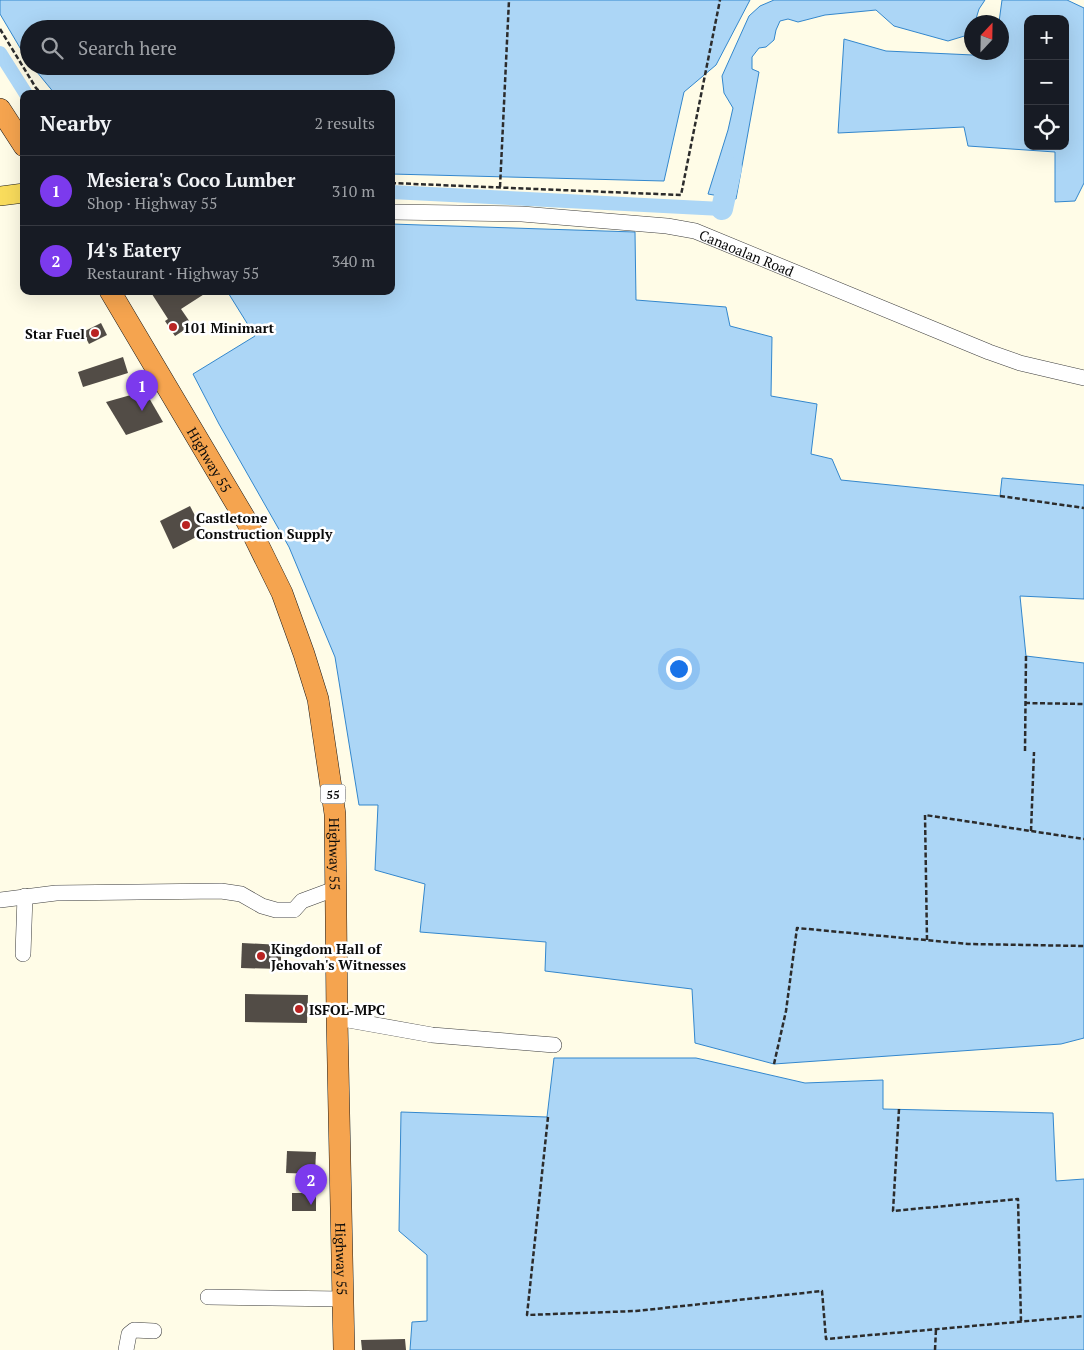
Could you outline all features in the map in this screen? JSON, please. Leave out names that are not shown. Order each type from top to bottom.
[{"type":"highway","points":[[0,109],[20,140]]},
{"type":"highway","name":"Highway 55","points":[[112,295],[246,522],[282,593],[318,699],[335,814],[344,1350]]},
{"type":"main road","points":[[0,196],[20,194]]},
{"type":"street","name":"Canaoalan Road","points":[[395,212],[522,214],[667,226],[695,231],[997,355],[1020,363],[1084,378]]},
{"type":"street","points":[[0,900],[56,893],[222,891],[241,894],[262,906],[276,910],[294,910],[302,901],[337,888]]},
{"type":"street","points":[[23,954],[25,896]]},
{"type":"street","points":[[337,1018],[432,1035],[554,1044]]},
{"type":"street","points":[[208,1297],[342,1299]]},
{"type":"street","points":[[126,1350],[129,1334],[134,1330],[154,1331]]},
{"type":"path","points":[[500,187],[509,0]]},
{"type":"path","points":[[395,183],[681,195],[720,0]]},
{"type":"path","points":[[0,29],[20,62]]},
{"type":"path","points":[[28,75],[38,90]]},
{"type":"path","points":[[1000,496],[1084,508]]},
{"type":"path","points":[[1025,751],[1026,656]]},
{"type":"path","points":[[1025,703],[1084,704]]},
{"type":"path","points":[[1031,831],[1034,752]]},
{"type":"path","points":[[928,940],[925,815],[1084,839]]},
{"type":"path","points":[[774,1064],[786,1011],[797,928],[968,944],[1084,946]]},
{"type":"path","points":[[899,1109],[893,1212],[1018,1199],[1021,1321]]},
{"type":"path","points":[[548,1117],[527,1315],[636,1311],[822,1290],[826,1339],[1084,1316]]},
{"type":"path","points":[[936,1329],[936,1350]]},
{"type":"water","points":[[0,0],[750,0],[716,65],[684,92],[664,181],[395,174],[395,90],[52,90],[39,75],[395,75],[395,20],[20,20],[20,48],[0,14]]},
{"type":"water","points":[[774,0],[985,0],[977,15],[964,15],[964,36],[948,41],[894,26],[876,10],[825,15],[798,22],[788,19],[780,21],[774,40],[766,47],[759,48],[752,57],[752,69],[759,72],[736,199],[708,194],[733,108],[724,93],[722,76],[749,16],[760,6]]},
{"type":"water","points":[[1002,0],[1067,0],[1084,8],[1084,183],[1075,201],[1055,202],[1055,152],[1026,150],[1069,150],[1069,15],[1024,15],[1024,150],[968,146],[964,127],[838,133],[844,39],[886,51],[964,55],[964,60],[1009,60],[1009,15],[1000,15]]},
{"type":"water","points":[[395,224],[635,232],[636,300],[726,307],[730,326],[772,337],[771,396],[817,404],[811,454],[832,459],[841,480],[1000,496],[1002,478],[1084,485],[1084,599],[1020,596],[1026,656],[1084,663],[1084,1038],[1061,1044],[774,1064],[695,1043],[692,989],[545,971],[546,942],[420,932],[425,884],[375,870],[378,805],[359,805],[335,657],[289,547],[219,424],[193,374],[255,336],[229,295],[395,295]]},
{"type":"water","points":[[554,1058],[696,1058],[805,1083],[883,1080],[883,1109],[1053,1113],[1056,1181],[1084,1179],[1084,1350],[410,1350],[412,1322],[427,1321],[427,1255],[399,1231],[401,1112],[547,1117]]},
{"type":"building","points":[[153,295],[203,295],[181,309],[192,325],[175,336],[165,321],[168,319]]},
{"type":"building","name":"Star Fuel","points":[[101,323],[107,335],[89,344],[83,332]]},
{"type":"building","points":[[123,357],[128,373],[83,387],[78,372]]},
{"type":"building","points":[[145,391],[163,422],[126,435],[106,402]]},
{"type":"building","points":[[190,506],[204,533],[173,549],[160,521]]},
{"type":"building","name":"Kingdom Hall of Jehovah's Witnesses","points":[[242,943],[281,945],[281,969],[241,968]]},
{"type":"building","points":[[245,994],[308,995],[307,1023],[245,1022]]},
{"type":"building","points":[[287,1151],[316,1152],[315,1174],[286,1173]]},
{"type":"building","points":[[292,1193],[316,1193],[316,1211],[292,1211]]},
{"type":"building","points":[[405,1339],[406,1350],[362,1350],[361,1340]]},
{"type":"waterway","points":[[0,53],[23,90]]},
{"type":"waterway","points":[[722,209],[731,168]]},
{"type":"waterway","points":[[395,192],[722,209]]},
{"type":"place","name":"101 Minimart","points":[[173,327]]},
{"type":"place","name":"Star Fuel","points":[[95,333]]},
{"type":"place","name":"Mesiera's Coco Lumber","points":[[142,411]]},
{"type":"place","name":"Castletone Construction Supply","points":[[186,525]]},
{"type":"place","name":"Kingdom Hall of Jehovah's Witnesses","points":[[261,956]]},
{"type":"place","name":"ISFOL-MPC","points":[[299,1009]]},
{"type":"place","name":"J4's Eatery","points":[[311,1205]]}]
